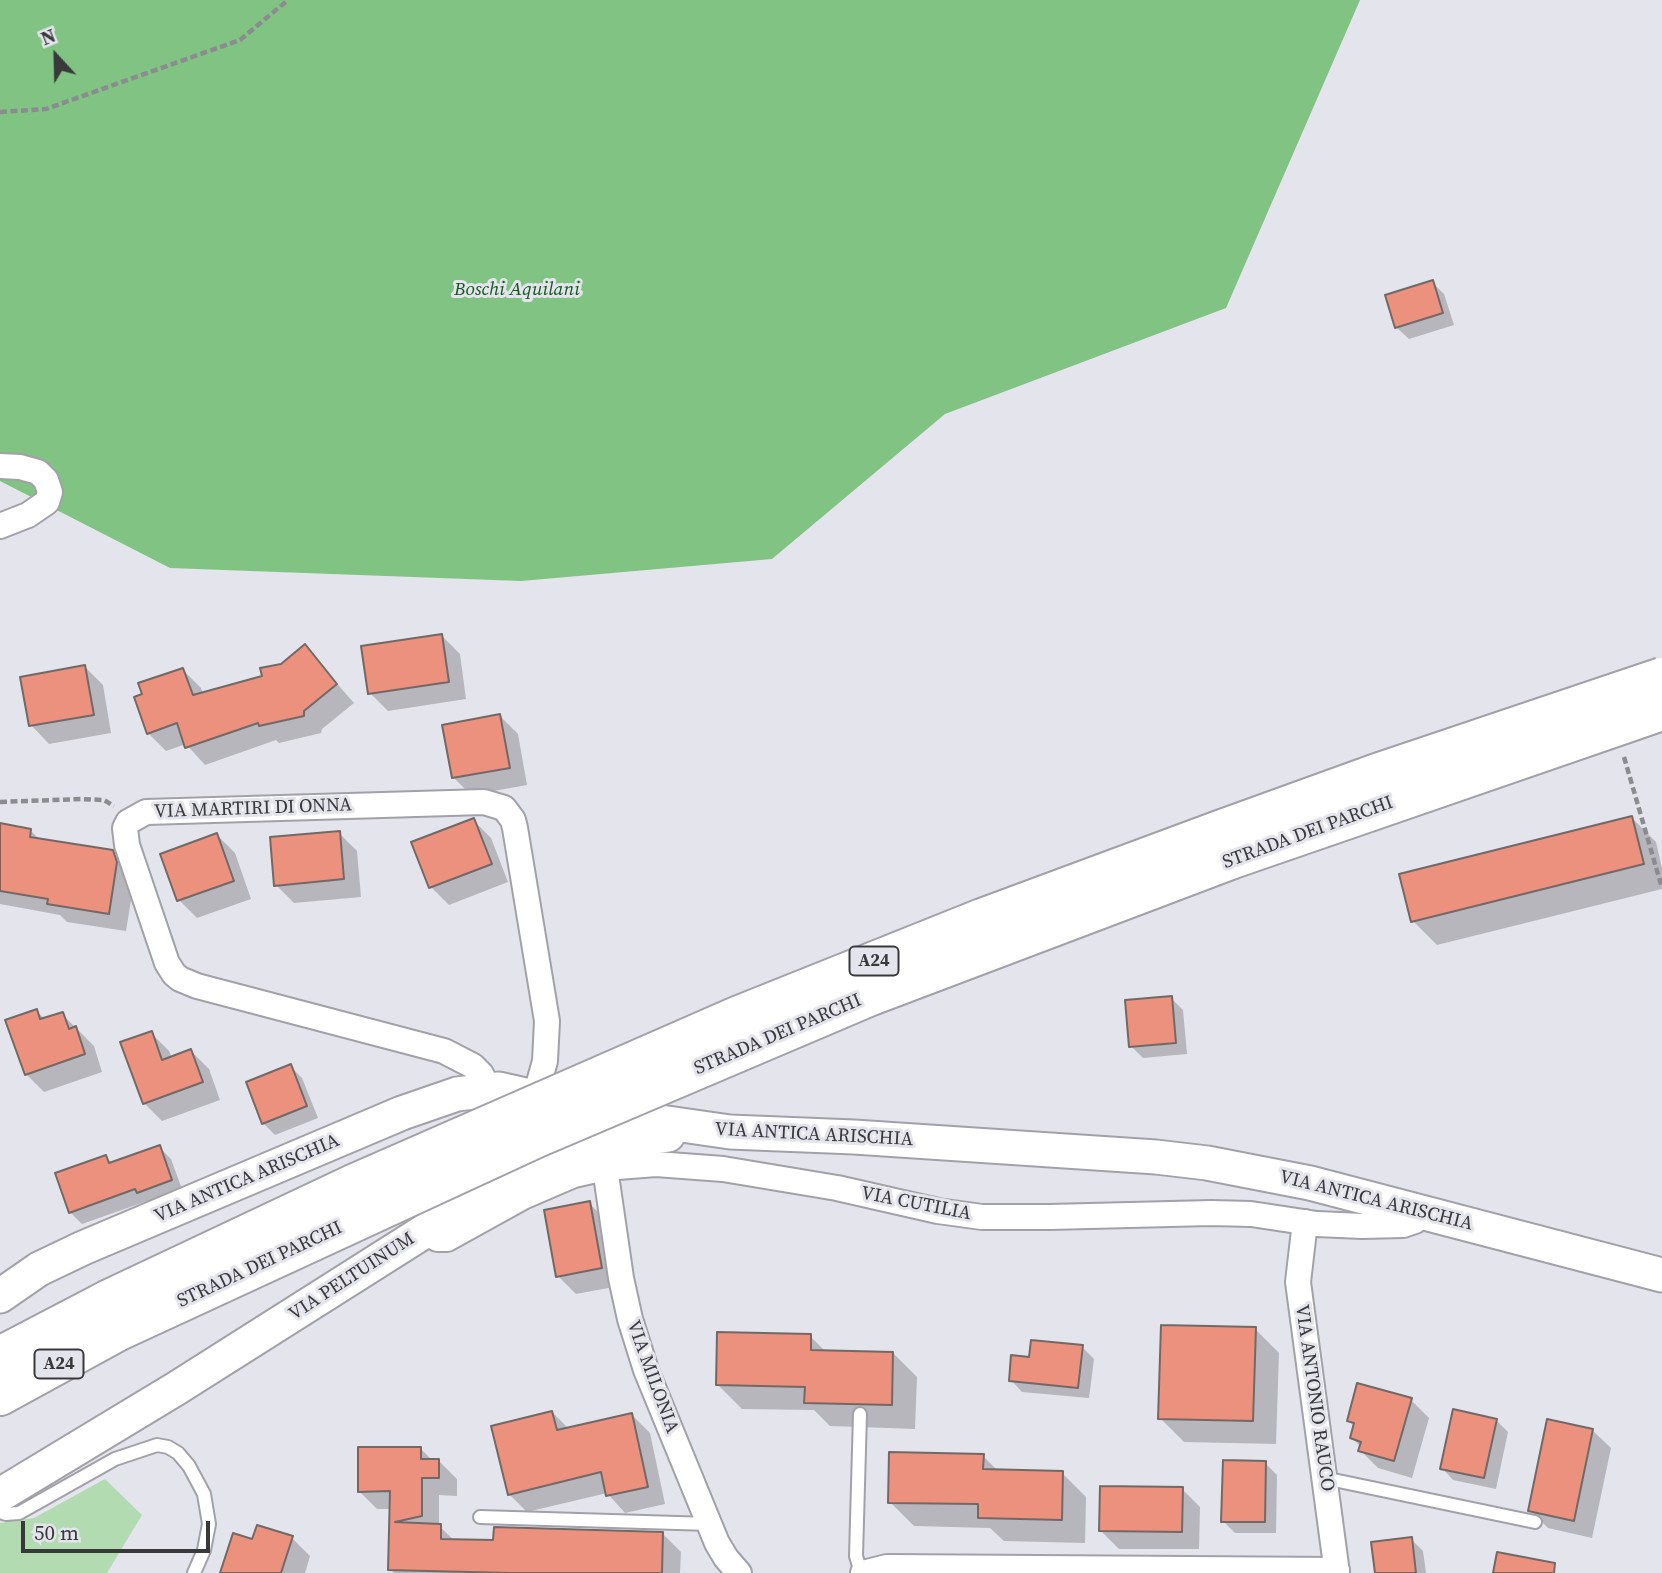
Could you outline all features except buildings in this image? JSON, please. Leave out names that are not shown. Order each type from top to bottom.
[{"type":"highway","name":"STRADA DEI PARCHI","points":[[0,1396],[112,1316],[353,1184],[750,1011],[982,918],[1222,829],[1386,770],[1662,677]]},
{"type":"highway","name":"STRADA DEI PARCHI","points":[[0,1356],[112,1316],[871,996],[1233,859],[1662,711]]},
{"type":"main road","name":"VIA ANTICA ARISCHIA","points":[[0,1296],[39,1269],[83,1248],[411,1110],[444,1098],[480,1090],[509,1090],[619,1116],[730,1132],[854,1137],[1181,1159],[1245,1169],[1310,1183],[1662,1275]]},
{"type":"main road","points":[[480,1090],[463,1101],[458,1113],[455,1126],[457,1149],[473,1174],[496,1186]]},
{"type":"main road","points":[[528,1170],[539,1161],[551,1139],[551,1121],[547,1110],[535,1097]]},
{"type":"main road","name":"VIA PELTUINUM","points":[[0,1495],[177,1388],[496,1186],[528,1170],[575,1152],[624,1140],[730,1132]]},
{"type":"street","points":[[0,466],[20,467],[38,472],[46,480],[50,492],[47,502],[28,515],[0,526]]},
{"type":"street","name":"VIA MARTIRI DI ONNA","points":[[480,1090],[478,1070],[452,1054],[197,986],[173,974],[127,845],[125,828],[133,817],[146,812],[484,802],[504,808],[513,820],[515,828],[547,1021],[545,1061],[535,1097]]},
{"type":"street","name":"VIA CUTILIA","points":[[425,1230],[437,1239],[447,1240],[557,1181],[605,1168],[656,1164],[723,1170],[837,1188],[938,1211],[982,1217],[1222,1213],[1363,1226],[1415,1222],[1425,1213]]},
{"type":"street","name":"VIA MILONIA","points":[[605,1168],[615,1245],[630,1319],[646,1370],[710,1524],[726,1558],[738,1573]]},
{"type":"street","name":"VIA ANTONIO RAUCO","points":[[1305,1222],[1298,1282],[1337,1571]]},
{"type":"street","points":[[862,1573],[887,1567],[1337,1571]]},
{"type":"lane","points":[[860,1414],[856,1556],[862,1573]]},
{"type":"lane","points":[[0,1512],[19,1513],[115,1459],[157,1445],[168,1447],[178,1453],[189,1466],[204,1494],[209,1524],[204,1550],[194,1573]]},
{"type":"lane","points":[[1324,1478],[1535,1522]]},
{"type":"lane","points":[[480,1517],[710,1524]]},
{"type":"path","points":[[0,112],[46,109],[240,40],[288,0]]},
{"type":"path","points":[[1621,747],[1662,888]]},
{"type":"path","points":[[0,802],[104,800],[133,817]]},
{"type":"green space","name":"Boschi Aquilani","points":[[0,0],[1360,0],[1226,308],[945,414],[772,559],[521,581],[170,568],[0,481]]},
{"type":"green space","points":[[105,1479],[142,1515],[107,1573],[0,1573],[0,1523],[34,1518]]}]
